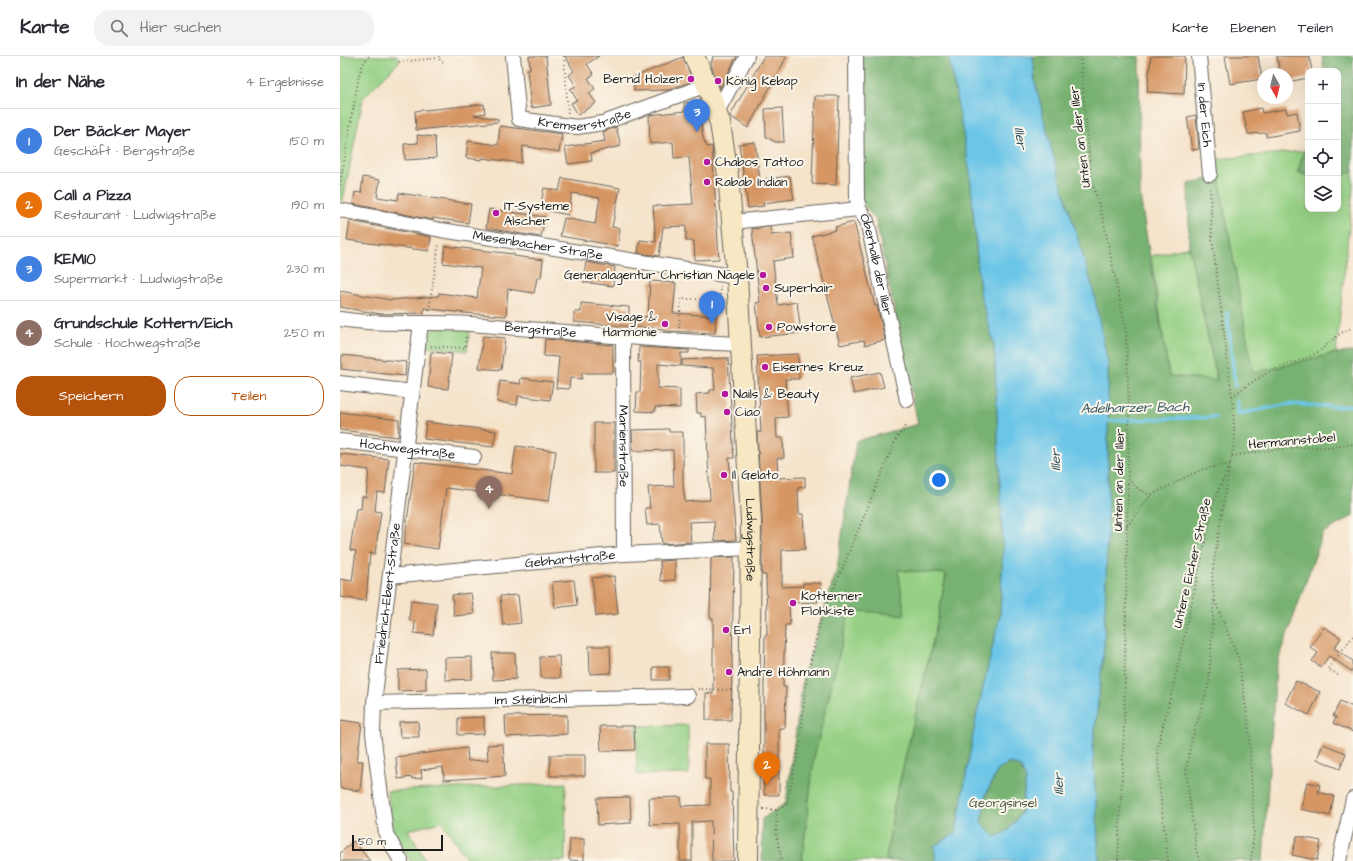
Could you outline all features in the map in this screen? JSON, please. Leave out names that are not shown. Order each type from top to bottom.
[{"type":"street","name":"Kremserstraße","points":[[513,56],[519,119],[577,127],[603,123],[707,85]]},
{"type":"street","name":"Ludwigstraße","points":[[694,56],[717,112],[725,149],[733,222],[729,276],[741,344],[751,521],[748,690],[748,861]]},
{"type":"street","points":[[717,112],[747,56]]},
{"type":"street","name":"Oberhalb der Iller","points":[[856,56],[857,199],[859,209],[867,221],[907,400]]},
{"type":"street","name":"In der Eich","points":[[1199,56],[1210,174]]},
{"type":"street","points":[[733,222],[859,209]]},
{"type":"street","name":"Miesenbacher Straße","points":[[340,210],[441,230],[729,276]]},
{"type":"street","name":"Bergstraße","points":[[340,319],[359,322],[468,324],[623,338],[741,344]]},
{"type":"street","name":"Friedrich-Ebert-Straße","points":[[401,861],[386,834],[373,733],[374,703],[404,450],[418,345],[424,323]]},
{"type":"street","name":"Marienstraße","points":[[623,338],[624,554]]},
{"type":"street","points":[[340,383],[412,392]]},
{"type":"street","name":"Hochwegstraße","points":[[340,441],[404,450],[474,457]]},
{"type":"street","name":"Gebhartstraße","points":[[390,576],[624,554],[750,548]]},
{"type":"street","name":"Im Steinbichl","points":[[374,703],[693,692]]},
{"type":"street","points":[[1339,861],[1348,844],[1353,799]]},
{"type":"path","points":[[340,184],[359,75],[363,64],[369,56]]},
{"type":"path","points":[[564,56],[570,126]]},
{"type":"path","name":"Unten an der Iller","points":[[1080,56],[1091,178],[1104,223],[1126,331],[1129,428],[1124,730],[1118,861]]},
{"type":"path","points":[[399,62],[439,57],[443,62]]},
{"type":"path","name":"Untere Eicher Straße","points":[[1168,861],[1161,803],[1157,749],[1173,687],[1214,501],[1230,464],[1235,440],[1232,396],[1212,238],[1210,174]]},
{"type":"path","points":[[424,323],[441,230]]},
{"type":"path","points":[[678,341],[681,299],[720,299],[729,276]]},
{"type":"path","points":[[418,345],[464,348],[468,324]]},
{"type":"path","points":[[1232,396],[1257,379],[1274,370],[1316,353],[1346,330],[1353,328]]},
{"type":"path","points":[[748,809],[778,810],[787,804],[801,737],[806,680],[820,622],[896,439],[906,426]]},
{"type":"path","name":"Hermannstobel","points":[[1232,456],[1282,448],[1332,447],[1353,444]]},
{"type":"path","points":[[1127,526],[1151,495],[1200,470],[1230,464],[1212,575],[1214,600],[1209,683],[1191,743],[1186,772],[1196,849],[1199,861]]},
{"type":"path","points":[[1128,479],[1138,489],[1151,495]]},
{"type":"path","points":[[1214,600],[1239,660],[1250,729],[1254,832],[1251,861]]},
{"type":"path","points":[[1338,675],[1328,669],[1353,636]]},
{"type":"path","points":[[693,692],[748,690]]},
{"type":"path","points":[[778,810],[776,833],[782,861]]},
{"type":"green space","points":[[340,56],[398,56],[399,62],[363,98],[343,201],[340,200]]},
{"type":"green space","points":[[861,56],[949,56],[970,173],[980,293],[994,344],[1003,552],[1000,615],[976,718],[956,833],[934,846],[936,861],[886,861],[894,806],[938,619],[946,574],[898,570],[905,615],[850,610],[814,757],[802,861],[762,861],[762,819],[786,803],[803,678],[837,569],[856,441],[918,424],[876,221],[860,199]]},
{"type":"green space","points":[[1033,56],[1139,56],[1140,195],[1169,376],[1217,380],[1189,247],[1188,183],[1219,177],[1253,373],[1336,353],[1353,352],[1353,516],[1323,533],[1276,667],[1263,861],[1099,861],[1093,748],[1104,647],[1108,506],[1108,364],[1093,289],[1054,159],[1035,82]]},
{"type":"green space","points":[[1322,56],[1353,56],[1353,171],[1341,176],[1341,68],[1324,68]]},
{"type":"green space","points":[[1305,150],[1305,175],[1298,172]]},
{"type":"green space","points":[[1304,151],[1298,172],[1305,175],[1305,212],[1341,212],[1341,176],[1353,171],[1353,188],[1336,353],[1253,374],[1219,177],[1218,159]]},
{"type":"green space","points":[[1189,247],[1217,381],[1169,376],[1151,256]]},
{"type":"green space","points":[[436,327],[470,330],[467,351],[427,346],[430,332]]},
{"type":"green space","points":[[898,570],[946,574],[938,619],[894,806],[886,861],[802,861],[814,757],[850,609],[904,615]]},
{"type":"green space","points":[[688,725],[689,774],[637,775],[636,726]]},
{"type":"green space","name":"Georgsinsel","points":[[1009,763],[1020,767],[1026,779],[1021,813],[1009,830],[995,837],[981,823],[986,794],[998,770]]},
{"type":"green space","points":[[566,783],[565,861],[468,861],[442,822],[408,830],[426,861],[410,861],[393,832],[387,791]]},
{"type":"water","name":"Iller","points":[[949,56],[1033,56],[1035,82],[1054,159],[1093,289],[1108,364],[1108,506],[1104,647],[1093,748],[1099,861],[936,861],[934,846],[956,833],[976,718],[1000,615],[1003,552],[994,344],[980,293],[970,173]],"holes":[[[1009,763],[1020,767],[1026,779],[1021,813],[1009,830],[995,837],[981,823],[986,794],[998,770]]]},
{"type":"building","points":[[529,56],[546,56],[551,105],[531,108],[527,69],[530,69]]},
{"type":"building","points":[[565,56],[599,56],[587,64],[594,75],[588,78],[595,89],[589,93],[596,103],[578,115],[571,103],[577,100],[570,89],[576,86],[569,75],[574,71]]},
{"type":"building","points":[[713,56],[737,56],[720,88],[711,65]]},
{"type":"building","points":[[764,56],[787,56],[748,128],[730,116]]},
{"type":"building","points":[[1151,56],[1185,56],[1184,94],[1147,92]]},
{"type":"building","points":[[1225,56],[1258,56],[1260,68],[1257,68],[1257,80],[1230,84]]},
{"type":"building","points":[[1277,56],[1309,56],[1311,68],[1305,68],[1305,79],[1293,81],[1293,68],[1279,68]]},
{"type":"building","points":[[683,57],[693,81],[668,90],[634,91],[634,77]]},
{"type":"building","points":[[815,96],[839,96],[836,185],[812,184]]},
{"type":"building","points":[[699,101],[700,109],[703,110],[704,121],[701,122],[703,138],[707,147],[712,146],[719,259],[695,260],[694,241],[686,241],[686,226],[663,227],[659,256],[638,253],[640,240],[656,242],[653,206],[693,204],[689,157],[674,158],[673,142],[650,144],[649,115],[685,111],[684,103]]},
{"type":"building","points":[[484,104],[485,113],[474,115],[498,119],[498,122],[416,130],[415,111]]},
{"type":"building","points":[[782,108],[784,142],[775,142],[766,137],[765,109]]},
{"type":"building","points":[[1261,108],[1262,113],[1286,109],[1287,114],[1297,112],[1300,131],[1266,137],[1266,133],[1248,134],[1243,112]]},
{"type":"building","points":[[1196,115],[1199,149],[1192,150],[1187,117]]},
{"type":"building","points":[[500,126],[562,134],[559,152],[523,146],[521,163],[482,158],[482,160],[466,158],[468,141],[498,145]]},
{"type":"building","points":[[616,127],[621,146],[591,153],[592,161],[568,164],[565,147],[605,141],[603,132]]},
{"type":"building","points":[[417,135],[435,137],[436,158],[405,160],[404,144],[418,143]]},
{"type":"building","points":[[755,142],[760,180],[790,176],[794,199],[763,203],[764,206],[748,208],[739,144]]},
{"type":"building","points":[[363,177],[380,180],[377,197],[398,200],[399,193],[471,204],[468,223],[433,218],[433,220],[353,204],[355,192],[361,193]]},
{"type":"building","points":[[562,178],[620,188],[612,227],[620,228],[618,246],[560,236],[564,218],[595,224],[600,198],[572,193],[568,215],[540,209],[544,188],[559,191]]},
{"type":"building","points":[[489,209],[545,217],[541,237],[486,228]]},
{"type":"building","points":[[350,221],[431,237],[429,251],[347,240]]},
{"type":"building","points":[[854,222],[885,340],[865,345],[864,340],[840,345],[812,236],[836,230],[835,227]]},
{"type":"building","points":[[770,227],[771,235],[791,233],[794,258],[773,261],[778,305],[797,302],[801,333],[760,337],[756,303],[760,302],[752,229]]},
{"type":"building","points":[[445,246],[514,254],[514,256],[543,260],[541,278],[537,278],[534,293],[508,289],[506,316],[424,308],[424,313],[381,314],[340,307],[340,291],[391,300],[438,296],[439,293],[477,298],[481,268],[443,263]]},
{"type":"building","points":[[586,262],[615,267],[613,286],[583,282]]},
{"type":"building","points":[[650,281],[676,283],[673,313],[716,316],[715,333],[664,331],[664,329],[574,322],[574,312],[581,312],[581,303],[629,307],[629,315],[648,317]]},
{"type":"building","points":[[483,336],[505,338],[501,370],[479,368]]},
{"type":"building","points":[[545,339],[613,345],[613,373],[582,373],[582,379],[570,378],[569,389],[556,388],[559,357],[544,356]]},
{"type":"building","points":[[639,347],[689,350],[689,353],[681,353],[681,366],[658,364],[658,388],[680,389],[680,408],[655,407],[655,412],[636,411],[637,392],[640,392],[641,362],[638,362]]},
{"type":"building","points":[[431,352],[452,354],[448,389],[428,387]]},
{"type":"building","points":[[798,354],[799,379],[785,379],[788,417],[776,418],[777,438],[783,438],[784,458],[777,458],[778,478],[805,477],[805,487],[798,488],[799,514],[803,514],[805,549],[782,550],[782,587],[803,586],[803,583],[821,583],[821,594],[817,594],[818,602],[789,603],[790,625],[785,625],[783,687],[786,687],[785,728],[779,728],[779,795],[764,795],[764,673],[765,635],[767,635],[766,575],[762,575],[762,520],[757,432],[761,432],[757,356]]},
{"type":"building","points":[[342,355],[406,362],[405,376],[341,369]]},
{"type":"building","points":[[728,358],[734,458],[729,458],[736,540],[715,541],[714,521],[689,522],[691,542],[662,544],[660,524],[647,525],[645,508],[650,508],[648,487],[674,486],[673,450],[633,451],[632,430],[669,429],[669,432],[683,432],[683,485],[685,502],[710,500],[706,416],[701,417],[701,413],[697,413],[696,394],[710,393],[710,390],[715,390],[713,368],[682,366],[682,360]]},
{"type":"building","points":[[880,372],[884,387],[854,394],[850,378]]},
{"type":"building","points":[[521,378],[553,382],[550,400],[518,396],[517,405],[497,402],[500,381],[520,384]]},
{"type":"building","points":[[340,412],[399,420],[398,437],[340,430]]},
{"type":"building","points":[[426,422],[496,431],[493,447],[424,439]]},
{"type":"building","points":[[594,423],[614,423],[614,473],[594,473]]},
{"type":"building","points":[[516,446],[556,451],[549,501],[446,488],[438,549],[404,544],[415,462],[512,474]]},
{"type":"building","points":[[340,454],[389,459],[385,493],[377,492],[375,511],[381,512],[375,554],[370,553],[366,601],[340,597],[340,579],[352,581],[356,551],[350,550],[356,509],[361,509],[362,496],[366,497],[369,470],[340,466]]},
{"type":"building","points":[[734,557],[731,720],[706,720],[706,693],[713,694],[713,618],[710,618],[711,558]]},
{"type":"building","points":[[675,560],[675,580],[661,581],[660,561]]},
{"type":"building","points":[[614,576],[618,614],[596,616],[592,578]]},
{"type":"building","points":[[574,580],[577,605],[555,608],[552,582]]},
{"type":"building","points":[[471,593],[474,614],[454,616],[452,595]]},
{"type":"building","points":[[518,595],[521,623],[503,625],[500,596]]},
{"type":"building","points":[[411,600],[437,603],[433,635],[414,633],[415,621],[409,620]]},
{"type":"building","points":[[1324,627],[1341,638],[1334,648],[1353,661],[1353,672],[1329,656],[1321,667],[1312,661],[1318,653],[1310,647]]},
{"type":"building","points":[[589,646],[610,646],[611,673],[590,674]]},
{"type":"building","points":[[492,653],[515,653],[516,679],[493,680]]},
{"type":"building","points":[[559,656],[560,678],[541,678],[540,657]]},
{"type":"building","points":[[472,657],[472,679],[445,680],[445,658]]},
{"type":"building","points":[[653,667],[669,667],[669,680],[653,680]]},
{"type":"building","points":[[426,669],[426,690],[398,691],[398,670]]},
{"type":"building","points":[[1296,681],[1320,692],[1309,715],[1285,703]]},
{"type":"building","points":[[1340,701],[1353,707],[1353,732],[1333,723],[1336,717],[1333,716]]},
{"type":"building","points":[[567,715],[567,734],[506,737],[505,716]]},
{"type":"building","points":[[484,717],[484,734],[458,735],[458,718]]},
{"type":"building","points":[[340,720],[362,723],[357,761],[363,761],[360,791],[340,788]]},
{"type":"building","points":[[418,721],[419,737],[400,737],[399,722]]},
{"type":"building","points":[[600,726],[634,726],[635,750],[601,751]]},
{"type":"building","points":[[503,744],[505,776],[444,780],[443,767],[421,770],[422,778],[412,779],[412,777],[398,779],[396,757],[467,748],[468,761],[488,760],[487,745]]},
{"type":"building","points":[[705,744],[729,744],[734,861],[712,861],[711,821],[692,822],[692,861],[680,861],[680,824],[650,825],[649,798],[681,797],[681,806],[710,805],[710,779],[705,779]]},
{"type":"building","points":[[1323,744],[1346,753],[1340,769],[1317,759]]},
{"type":"building","points":[[550,755],[585,755],[585,776],[550,776]]},
{"type":"building","points":[[1307,782],[1320,785],[1318,792],[1334,796],[1330,816],[1301,809]]},
{"type":"building","points":[[630,797],[631,823],[598,825],[597,798]]},
{"type":"building","points":[[1297,836],[1321,841],[1317,860],[1292,855]]},
{"type":"building","points":[[570,839],[584,839],[584,861],[569,860]]},
{"type":"building","points":[[354,841],[370,861],[340,861],[340,853]]},
{"type":"waterway","points":[[1227,312],[1235,386]]},
{"type":"waterway","points":[[1237,401],[1239,414]]},
{"type":"waterway","name":"Adelharzer Bach","points":[[1237,414],[1289,404],[1340,407],[1353,405]]},
{"type":"waterway","name":"Adelharzer Bach","points":[[1105,421],[1216,417]]},
{"type":"place","name":"Bernd Holzer","points":[[691,79]]},
{"type":"place","name":"König Kebap","points":[[718,81]]},
{"type":"place","name":"KEM10","points":[[697,132]]},
{"type":"place","name":"Chabos Tattoo","points":[[707,162]]},
{"type":"place","name":"Rabab Indian","points":[[707,182]]},
{"type":"place","name":"IT-Systeme Alscher","points":[[496,213]]},
{"type":"place","name":"Generalagentur Christian Nägele","points":[[763,275]]},
{"type":"place","name":"Superhair","points":[[766,288]]},
{"type":"place","name":"Visage & Harmonie","points":[[665,324]]},
{"type":"place","name":"Der Bäcker Mayer","points":[[712,324]]},
{"type":"place","name":"Powstore","points":[[769,327]]},
{"type":"place","name":"Eisernes Kreuz","points":[[765,367]]},
{"type":"place","name":"Nails & Beauty","points":[[725,394]]},
{"type":"place","name":"Ciao","points":[[727,412]]},
{"type":"place","name":"Il Gelato","points":[[724,475]]},
{"type":"place","name":"Grundschule Kottern/Eich","points":[[489,509]]},
{"type":"place","name":"Kotterner Flohkiste","points":[[793,603]]},
{"type":"place","name":"Erl","points":[[726,630]]},
{"type":"place","name":"Andre Höhmann","points":[[729,672]]},
{"type":"place","name":"Call a Pizza","points":[[767,785]]}]
